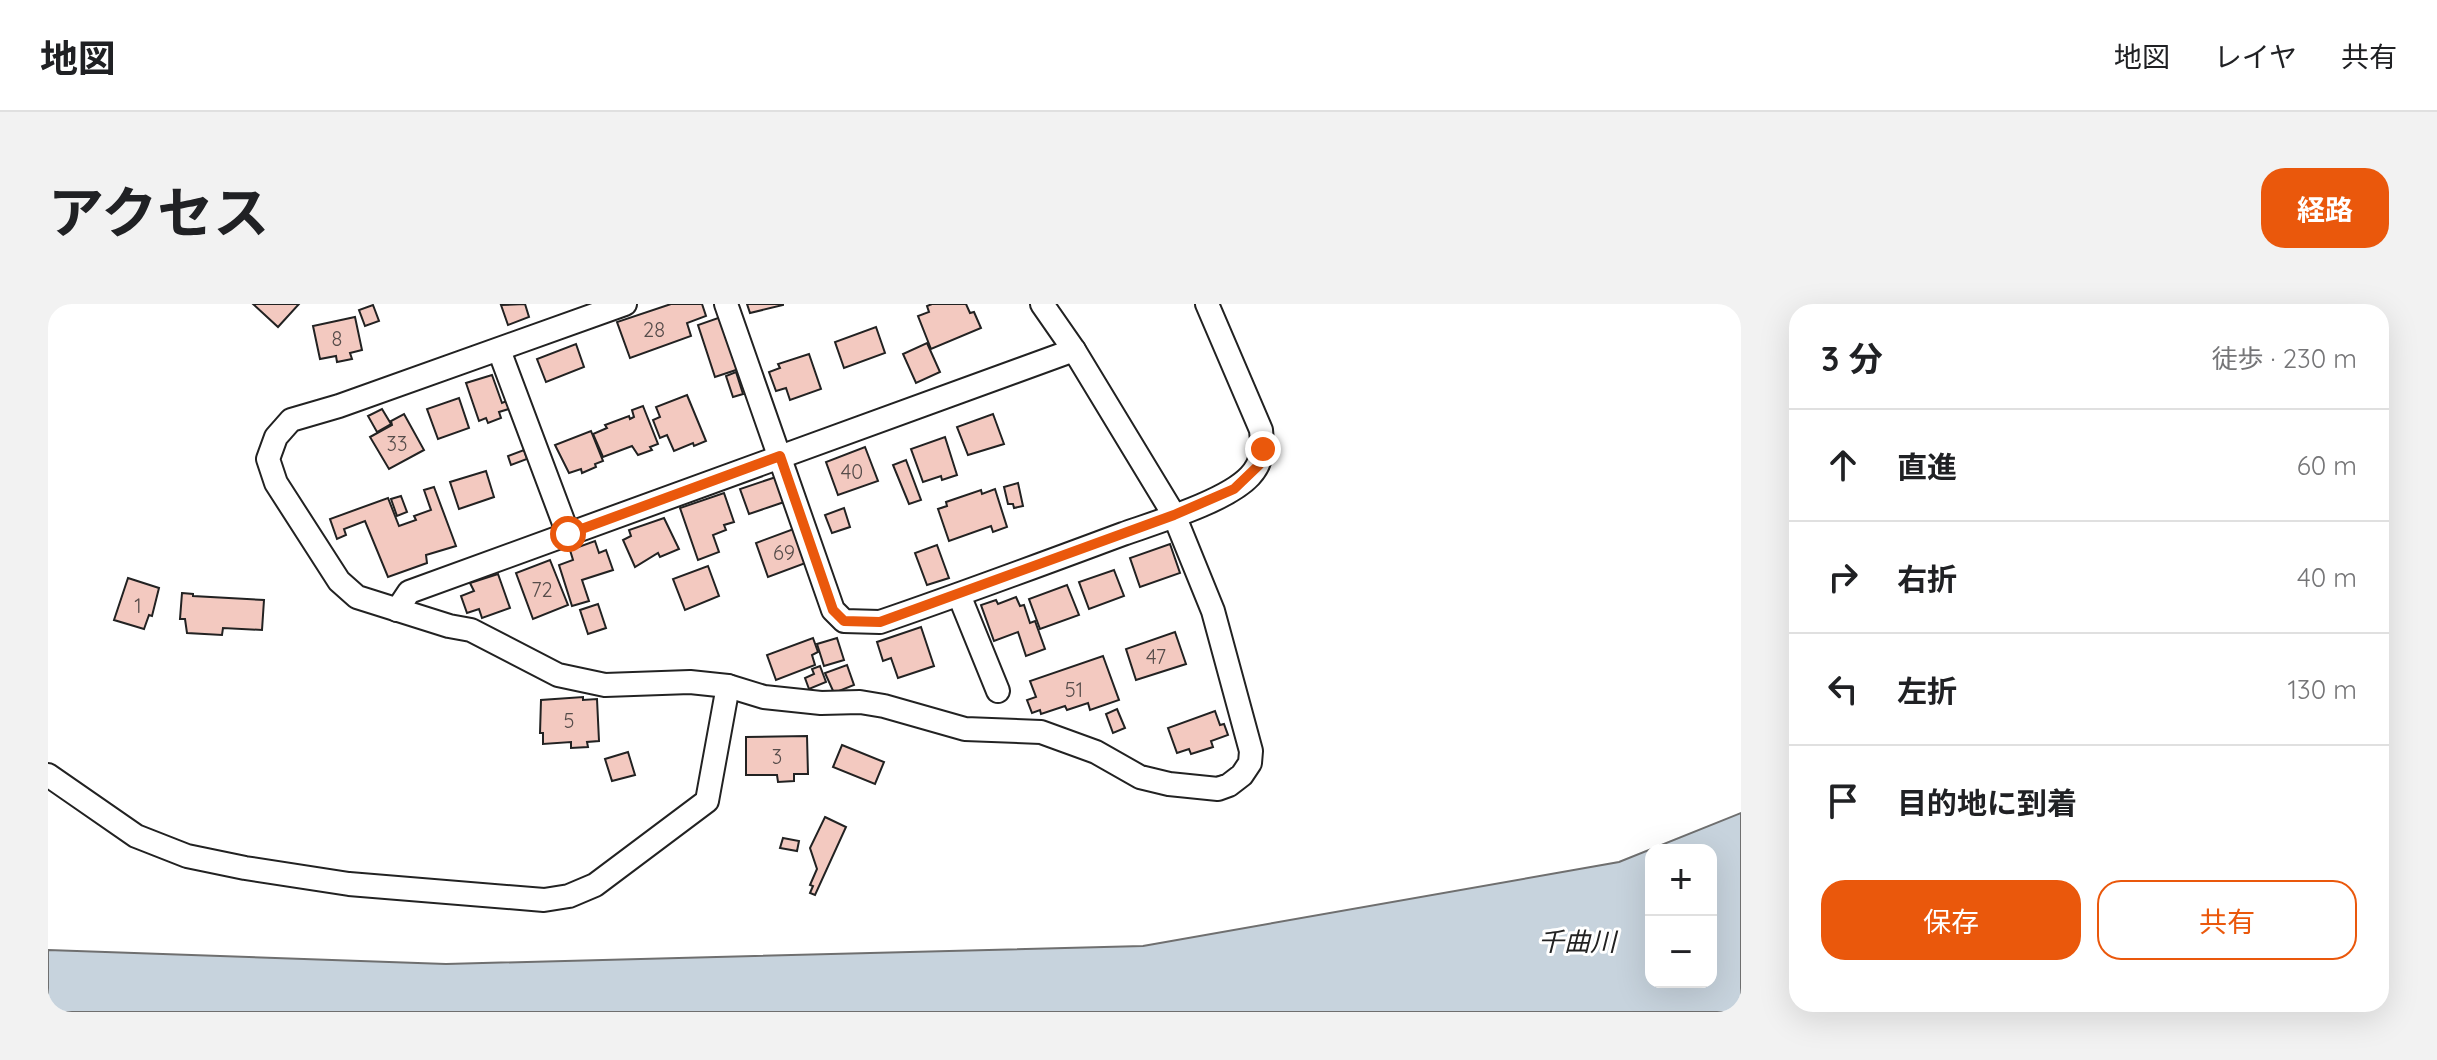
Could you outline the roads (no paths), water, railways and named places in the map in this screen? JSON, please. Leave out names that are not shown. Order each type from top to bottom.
[{"type":"street","points":[[625,304],[339,406],[291,420],[276,437],[268,459],[276,483],[339,581],[357,597],[471,630],[558,675],[605,685],[690,682],[728,686],[764,697],[821,703],[860,702],[965,729],[1041,732],[1096,752],[1140,777],[1169,784],[1218,789],[1229,785],[1242,775],[1250,763],[1251,751],[1213,611],[1174,515],[1074,350],[1042,304]]},
{"type":"street","points":[[726,304],[833,610],[844,621],[880,622],[1174,515],[1234,489],[1259,465],[1263,449],[1261,430],[1207,304]]},
{"type":"street","points":[[499,350],[568,534]]},
{"type":"street","points":[[397,610],[409,592],[1074,350]]},
{"type":"street","points":[[959,595],[998,691]]},
{"type":"street","points":[[48,775],[136,836],[187,856],[349,884],[544,900],[569,896],[595,885],[707,801],[728,686]]},
{"type":"water","name":"千曲川","points":[[1741,813],[1741,1012],[48,1012],[48,950],[446,964],[1143,946],[1619,862],[1645,852],[1645,988],[1717,988],[1717,844],[1664,844]]}]
